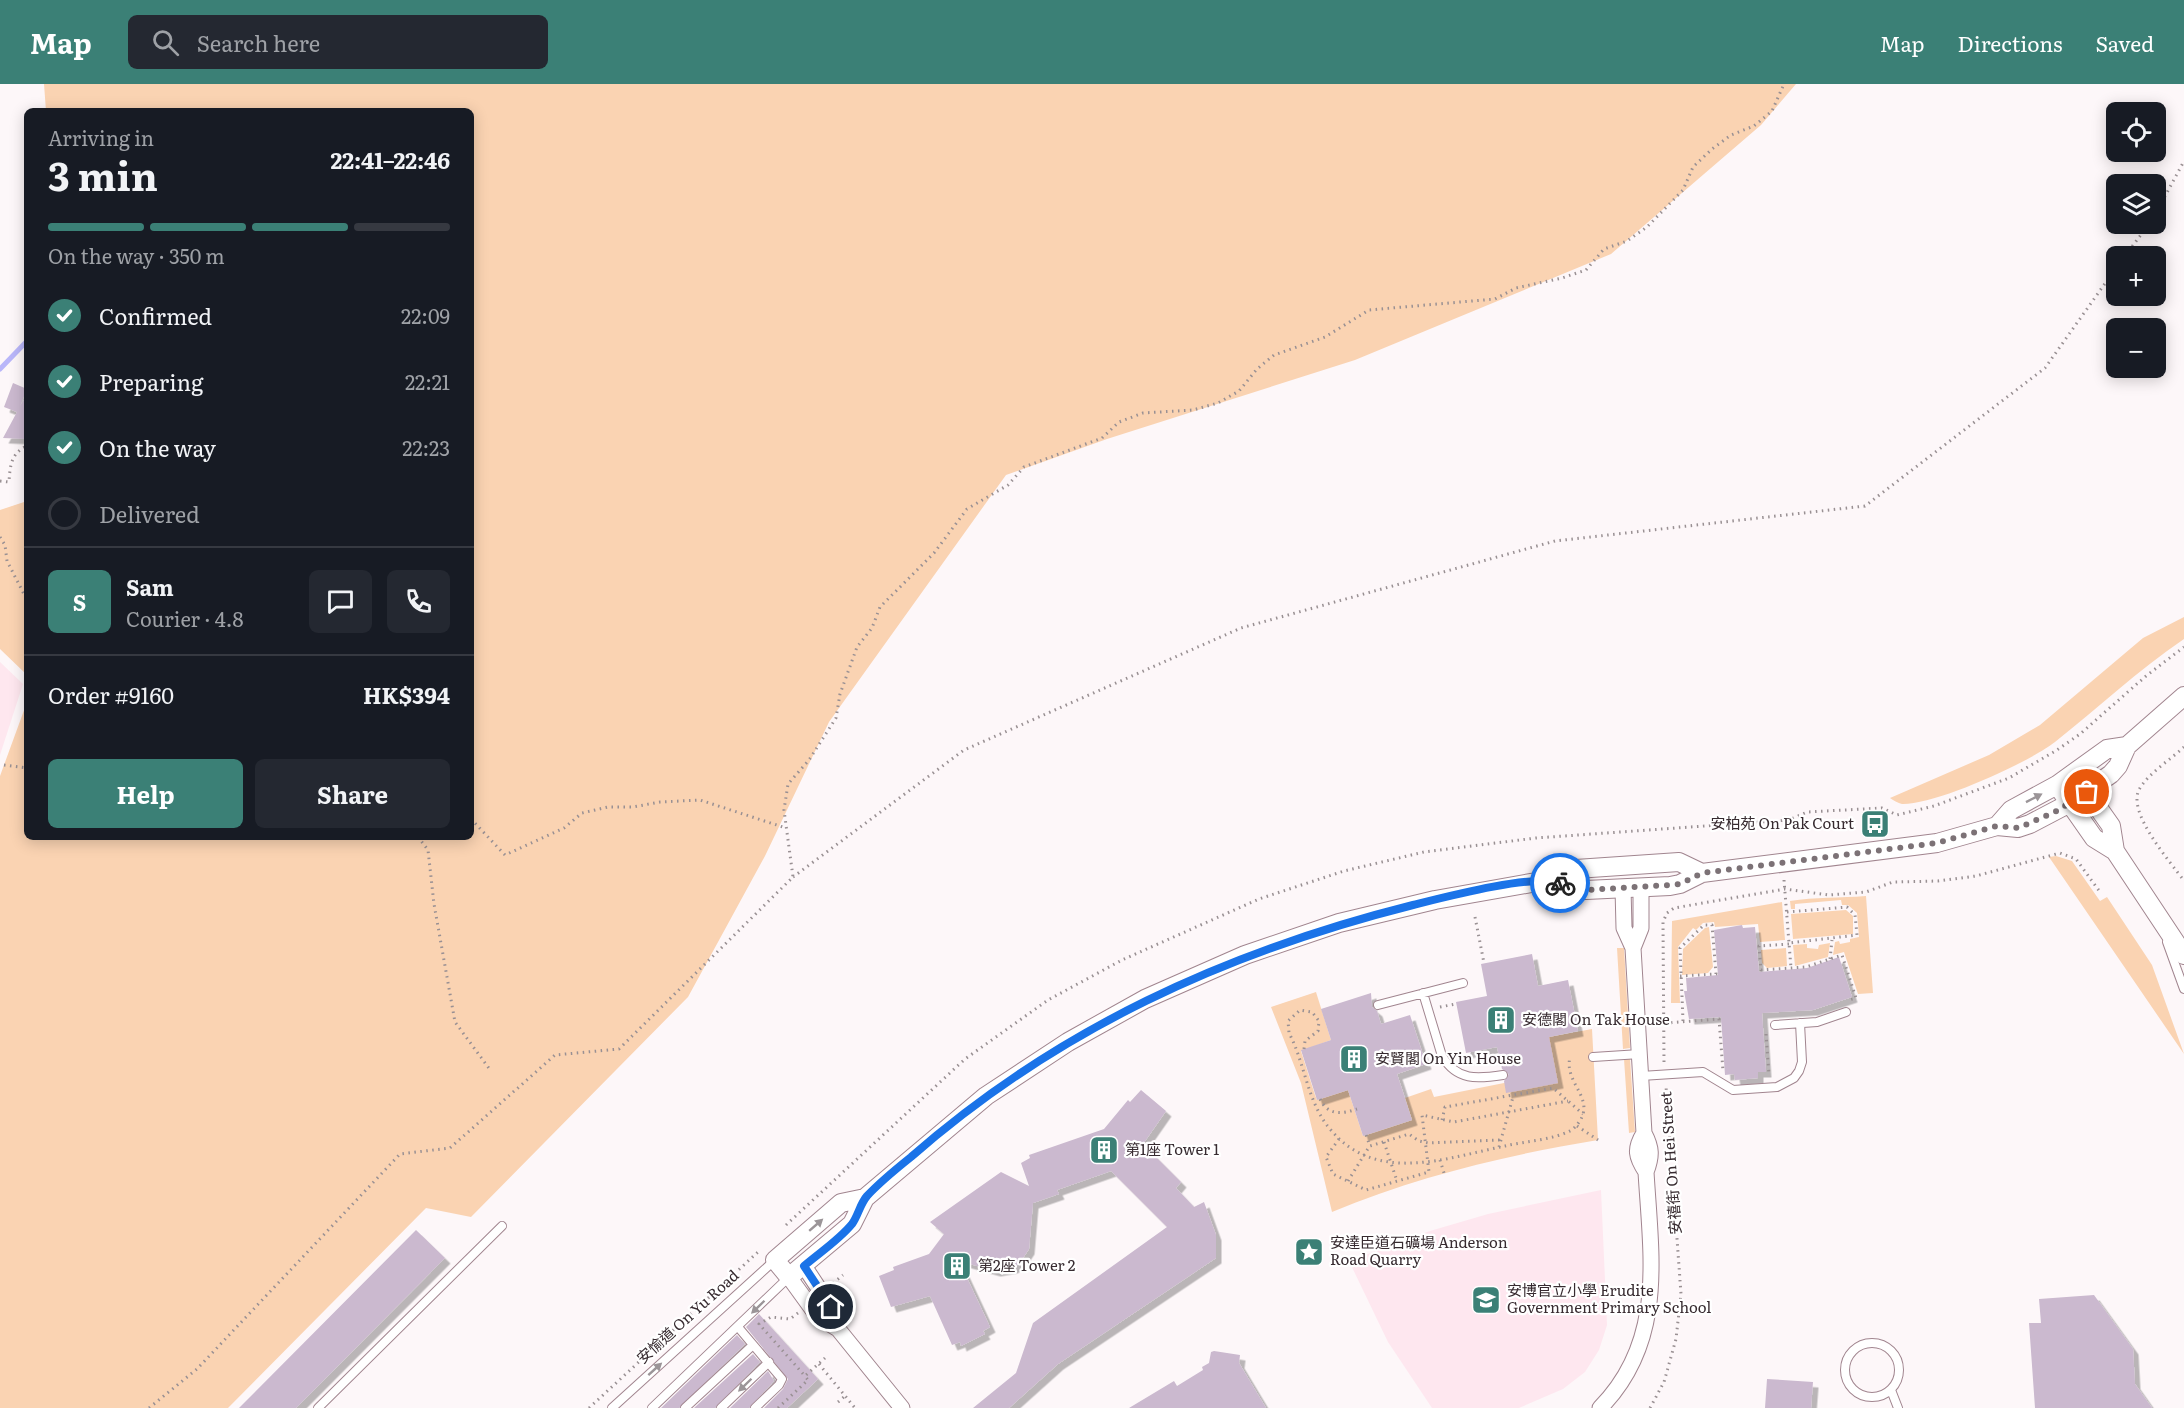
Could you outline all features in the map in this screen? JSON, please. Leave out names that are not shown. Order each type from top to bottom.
[{"type":"street","points":[[1548,880],[1586,890],[1680,884],[1702,873],[1937,843],[1997,826],[2018,828],[2070,803],[2087,792],[2118,766],[2127,746],[2184,696]]},
{"type":"street","points":[[1997,826],[2011,810],[2075,774],[2107,749],[2127,746]]},
{"type":"street","points":[[2075,774],[2111,826],[2115,851]]},
{"type":"street","points":[[2057,785],[2094,838],[2115,851],[2184,956]]},
{"type":"street","points":[[784,1282],[852,1224],[865,1198],[911,1156],[986,1096],[1068,1042],[1145,999],[1245,955],[1339,924],[1435,900],[1548,880],[1576,869],[1679,862],[1702,873]]},
{"type":"street","name":"安禧街 On Hei Street","points":[[1631,866],[1641,887],[1641,928],[1633,948]]},
{"type":"street","name":"安禧街 On Hei Street","points":[[1600,1408],[1629,1368],[1649,1311],[1652,1270],[1646,1172],[1651,1152],[1644,1133],[1633,948],[1624,928],[1623,888],[1631,866]]},
{"type":"street","points":[[838,1329],[818,1317],[784,1282],[769,1254],[791,1247],[841,1203],[865,1198]]},
{"type":"street","points":[[791,1247],[831,1307],[838,1329],[895,1406]]},
{"type":"lane","points":[[2158,915],[2184,989]]},
{"type":"lane","points":[[1378,1005],[1463,983]]},
{"type":"lane","points":[[1423,993],[1442,1056],[1447,1065],[1462,1076],[1471,1078],[1503,1075]]},
{"type":"lane","points":[[1775,1025],[1817,1022],[1846,1012]]},
{"type":"lane","points":[[1641,1076],[1703,1072],[1733,1090],[1777,1087],[1786,1084],[1794,1078],[1802,1062],[1800,1023]]},
{"type":"lane","points":[[1593,1057],[1640,1054]]},
{"type":"lane","points":[[318,1408],[502,1226]]},
{"type":"lane","points":[[612,1408],[769,1254]]},
{"type":"lane","points":[[652,1408],[784,1282]]},
{"type":"lane","points":[[738,1327],[782,1379],[779,1385],[755,1408]]},
{"type":"lane","points":[[1891,1390],[1876,1397],[1867,1397],[1852,1389],[1845,1374],[1845,1365],[1853,1350],[1868,1342],[1891,1350],[1896,1358],[1899,1374],[1891,1390],[1898,1408]]},
{"type":"lane","points":[[685,1408],[753,1345]]},
{"type":"lane","points":[[721,1408],[769,1362]]},
{"type":"path","points":[[793,877],[784,810],[788,784],[809,760],[836,718],[840,694],[857,646],[872,628],[880,607],[934,553],[968,509],[1008,484],[1024,467],[1102,438],[1119,422],[1143,413],[1193,410],[1218,403],[1239,391],[1257,369],[1274,355],[1325,336],[1369,310],[1495,299],[1516,288],[1586,270],[1604,249],[1627,241],[1647,227],[1683,190],[1693,167],[1712,149],[1731,135],[1754,126],[1772,111],[1784,84]]},
{"type":"path","points":[[2166,194],[2184,160]]},
{"type":"path","points":[[149,1408],[196,1369],[400,1154],[450,1148],[555,1055],[619,1049],[793,877],[964,750],[1241,628],[1555,541],[1865,506],[2044,368],[2106,282]]},
{"type":"path","points":[[0,481],[9,482],[10,463],[18,450],[24,447]]},
{"type":"path","points":[[0,537],[7,561],[24,594]]},
{"type":"path","points":[[2184,747],[2144,783],[2138,791],[2136,800],[2139,817],[2184,881]]},
{"type":"path","points":[[4,765],[24,768]]},
{"type":"path","points":[[474,822],[505,855],[564,828],[582,813],[608,807],[633,807],[660,802],[700,800],[786,828]]},
{"type":"path","points":[[420,840],[428,850],[434,904],[455,1022],[491,1071]]},
{"type":"path","points":[[1785,889],[1829,895],[1866,892],[1893,882],[1938,881],[1976,876],[2060,853],[2076,859],[2100,892]]},
{"type":"path","points":[[1784,880],[1791,968]]},
{"type":"path","name":"安禧街 On Hei Street","points":[[1650,1408],[1664,1382],[1676,1339],[1681,1294],[1662,1023],[1663,922],[1667,913],[1680,906],[1785,889]]},
{"type":"path","points":[[1787,912],[1847,907],[1855,915],[1857,936],[1759,946],[1761,970],[1806,967],[1842,955],[1856,998],[1845,1001]]},
{"type":"path","points":[[1475,917],[1484,963]]},
{"type":"path","points":[[1680,976],[1716,974],[1712,925],[1704,925],[1680,948],[1680,976],[1683,1021]]},
{"type":"path","points":[[1830,959],[1833,939]]},
{"type":"path","points":[[1304,1049],[1305,1041],[1318,1030],[1319,1021],[1312,1012],[1300,1010],[1288,1021],[1288,1033],[1314,1102],[1329,1128],[1339,1139],[1364,1156],[1392,1164],[1427,1162],[1566,1133],[1577,1125],[1583,1114],[1582,1095],[1568,1073],[1569,1058]]},
{"type":"path","points":[[1653,1024],[1719,1019],[1723,1073]]},
{"type":"path","points":[[1765,1027],[1769,1080]]},
{"type":"path","points":[[1442,1120],[1445,1107],[1552,1088],[1583,1114]]},
{"type":"path","points":[[1499,1147],[1513,1096]]},
{"type":"path","points":[[1320,1099],[1325,1108],[1334,1113],[1357,1109]]},
{"type":"path","points":[[1339,1139],[1326,1157],[1333,1174],[1366,1190],[1429,1172],[1422,1115],[1454,1122],[1568,1101]]},
{"type":"path","points":[[1577,1125],[1598,1140]]},
{"type":"path","points":[[1348,1181],[1370,1146],[1408,1134],[1425,1143],[1501,1140]]},
{"type":"path","points":[[1366,1135],[1370,1146]]},
{"type":"path","points":[[1384,1142],[1397,1182]]},
{"type":"path","points":[[1440,1159],[1444,1173]]},
{"type":"path","points":[[779,1232],[787,1224]]},
{"type":"path","name":"安愉道 On Yu Road","points":[[589,1408],[769,1254]]},
{"type":"path","points":[[832,1284],[843,1275]]},
{"type":"path","points":[[778,1408],[808,1380],[759,1324],[771,1317],[790,1319],[798,1312]]},
{"type":"path","points":[[805,1376],[825,1358]]},
{"type":"path","points":[[819,1364],[855,1408]]},
{"type":"path","points":[[838,1402],[846,1396]]},
{"type":"shaded area","points":[[44,84],[1796,84],[1761,125],[1611,254],[1355,360],[1107,439],[1006,475],[829,722],[765,856],[688,997],[471,1217],[426,1208],[228,1408],[0,1408],[0,776],[24,710],[24,840],[474,840],[474,108],[46,108]]},
{"type":"shaded area","points":[[24,502],[24,672],[0,649],[0,510]]},
{"type":"shaded area","points":[[2184,617],[2184,639],[2150,663],[2042,751],[1981,781],[1936,798],[1902,804],[1890,798],[1989,755],[2040,725],[2143,638]]},
{"type":"shaded area","points":[[0,662],[23,684],[0,755]]},
{"type":"shaded area","points":[[2056,856],[2072,861],[2100,901],[2107,897],[2152,965],[2184,1054],[2049,857]]},
{"type":"shaded area","points":[[1866,896],[1873,993],[1858,994],[1844,952],[1833,955],[1835,942],[1839,941],[1840,944],[1850,942],[1850,939],[1859,937],[1857,913],[1848,905],[1842,905],[1841,900],[1795,904],[1795,909],[1791,909],[1790,901]]},
{"type":"shaded area","points":[[1782,902],[1785,940],[1760,942],[1758,924],[1715,927],[1714,922],[1703,923],[1696,930],[1693,928],[1678,947],[1680,1003],[1671,1003],[1672,921]]},
{"type":"shaded area","points":[[1846,910],[1853,916],[1853,934],[1793,939],[1791,914]]},
{"type":"shaded area","points":[[1709,927],[1713,967],[1708,973],[1682,975],[1683,949],[1705,928]]},
{"type":"shaded area","points":[[1830,943],[1828,957],[1795,966],[1793,945],[1807,944],[1807,948],[1818,949],[1819,945]]},
{"type":"shaded area","points":[[1617,948],[1624,948],[1630,1048],[1623,1049]]},
{"type":"shaded area","points":[[1786,948],[1787,966],[1767,968],[1762,963],[1761,950]]},
{"type":"shaded area","points":[[1316,992],[1331,1040],[1301,1051],[1315,1095],[1317,1100],[1348,1090],[1363,1136],[1412,1120],[1405,1098],[1431,1089],[1434,1097],[1504,1083],[1549,1037],[1592,1029],[1598,1140],[1463,1168],[1364,1199],[1332,1212],[1301,1083],[1271,1007]]},
{"type":"shaded area","points":[[1624,1059],[1630,1059],[1635,1132],[1629,1133]]},
{"type":"shaded area","name":"安博官立小學 Erudite Government Primary School","points":[[1601,1190],[1607,1325],[1599,1350],[1585,1372],[1563,1389],[1519,1408],[1432,1408],[1388,1342],[1349,1261],[1430,1231],[1488,1214]]},
{"type":"building","points":[[13,383],[24,388],[24,396],[20,406],[24,400],[24,439],[3,438],[17,412],[4,407]]},
{"type":"building","points":[[1742,925],[1743,928],[1755,927],[1759,972],[1807,968],[1839,957],[1852,997],[1813,1010],[1762,1013],[1766,1072],[1758,1072],[1758,1078],[1735,1080],[1734,1074],[1725,1075],[1721,1017],[1689,1019],[1684,991],[1687,991],[1686,978],[1718,975],[1714,930]]},
{"type":"building","name":"安德閣 On Tak House","points":[[1532,954],[1538,986],[1568,980],[1578,1031],[1549,1037],[1558,1083],[1506,1093],[1504,1081],[1509,1074],[1502,1069],[1497,1047],[1466,1053],[1456,1002],[1487,996],[1481,964]]},
{"type":"building","name":"安賢閣 On Yin House","points":[[1371,993],[1372,1007],[1377,1011],[1381,1024],[1410,1015],[1426,1064],[1397,1074],[1412,1120],[1363,1136],[1348,1090],[1317,1100],[1301,1050],[1331,1040],[1321,1009]]},
{"type":"building","points":[[1141,1090],[1166,1111],[1143,1144],[1181,1182],[1176,1188],[1194,1207],[1204,1202],[1216,1235],[1216,1258],[1058,1364],[1009,1408],[973,1408],[1016,1373],[1033,1323],[1167,1227],[1111,1171],[1057,1190],[1059,1194],[1033,1203],[1029,1249],[1019,1264],[1012,1268],[995,1271],[959,1261],[990,1327],[983,1331],[985,1334],[961,1346],[960,1342],[952,1345],[930,1296],[891,1307],[879,1276],[894,1270],[893,1267],[929,1254],[944,1234],[930,1222],[1001,1172],[1029,1186],[1021,1163],[1030,1158],[1029,1155],[1104,1129],[1128,1100],[1130,1102]]},
{"type":"building","points":[[416,1230],[445,1258],[296,1408],[239,1408]]},
{"type":"building","points":[[2094,1295],[2133,1349],[2135,1384],[2152,1408],[2035,1408],[2029,1323],[2041,1323],[2039,1299]]},
{"type":"building","points":[[759,1314],[818,1379],[787,1408],[764,1408],[783,1389],[788,1379],[746,1327]]},
{"type":"building","points":[[737,1335],[745,1344],[679,1408],[661,1408]]},
{"type":"building","points":[[1211,1352],[1240,1355],[1239,1363],[1266,1408],[1129,1408],[1174,1381],[1177,1386],[1203,1370],[1202,1367],[1209,1363]]},
{"type":"building","points":[[753,1354],[760,1362],[715,1408],[694,1408]]},
{"type":"building","points":[[768,1371],[774,1381],[749,1408],[730,1408]]},
{"type":"building","points":[[1767,1379],[1813,1382],[1811,1408],[1765,1408]]},
{"type":"waterway","points":[[0,369],[24,344]]},
{"type":"way so far","points":[[1560,883],[1586,890],[1680,884],[1702,873],[1937,843],[1997,826],[2018,828],[2030,824],[2087,792]]},
{"type":"place","name":"安柏苑 On Pak Court","points":[[1875,824]]},
{"type":"place","name":"安德閣 On Tak House","points":[[1501,1020]]},
{"type":"place","name":"安賢閣 On Yin House","points":[[1354,1059]]},
{"type":"place","name":"第1座 Tower 1","points":[[1104,1150]]},
{"type":"place","name":"安達臣道石礦場 Anderson Road Quarry","points":[[1309,1252]]},
{"type":"place","name":"第2座 Tower 2","points":[[957,1266]]},
{"type":"place","name":"安博官立小學 Erudite Government Primary School","points":[[1486,1300]]},
{"type":"route","points":[[831,1307],[804,1266],[852,1224],[865,1198],[911,1156],[986,1096],[1068,1042],[1145,999],[1245,955],[1339,924],[1435,900],[1523,883],[1548,880],[1560,883]]}]
